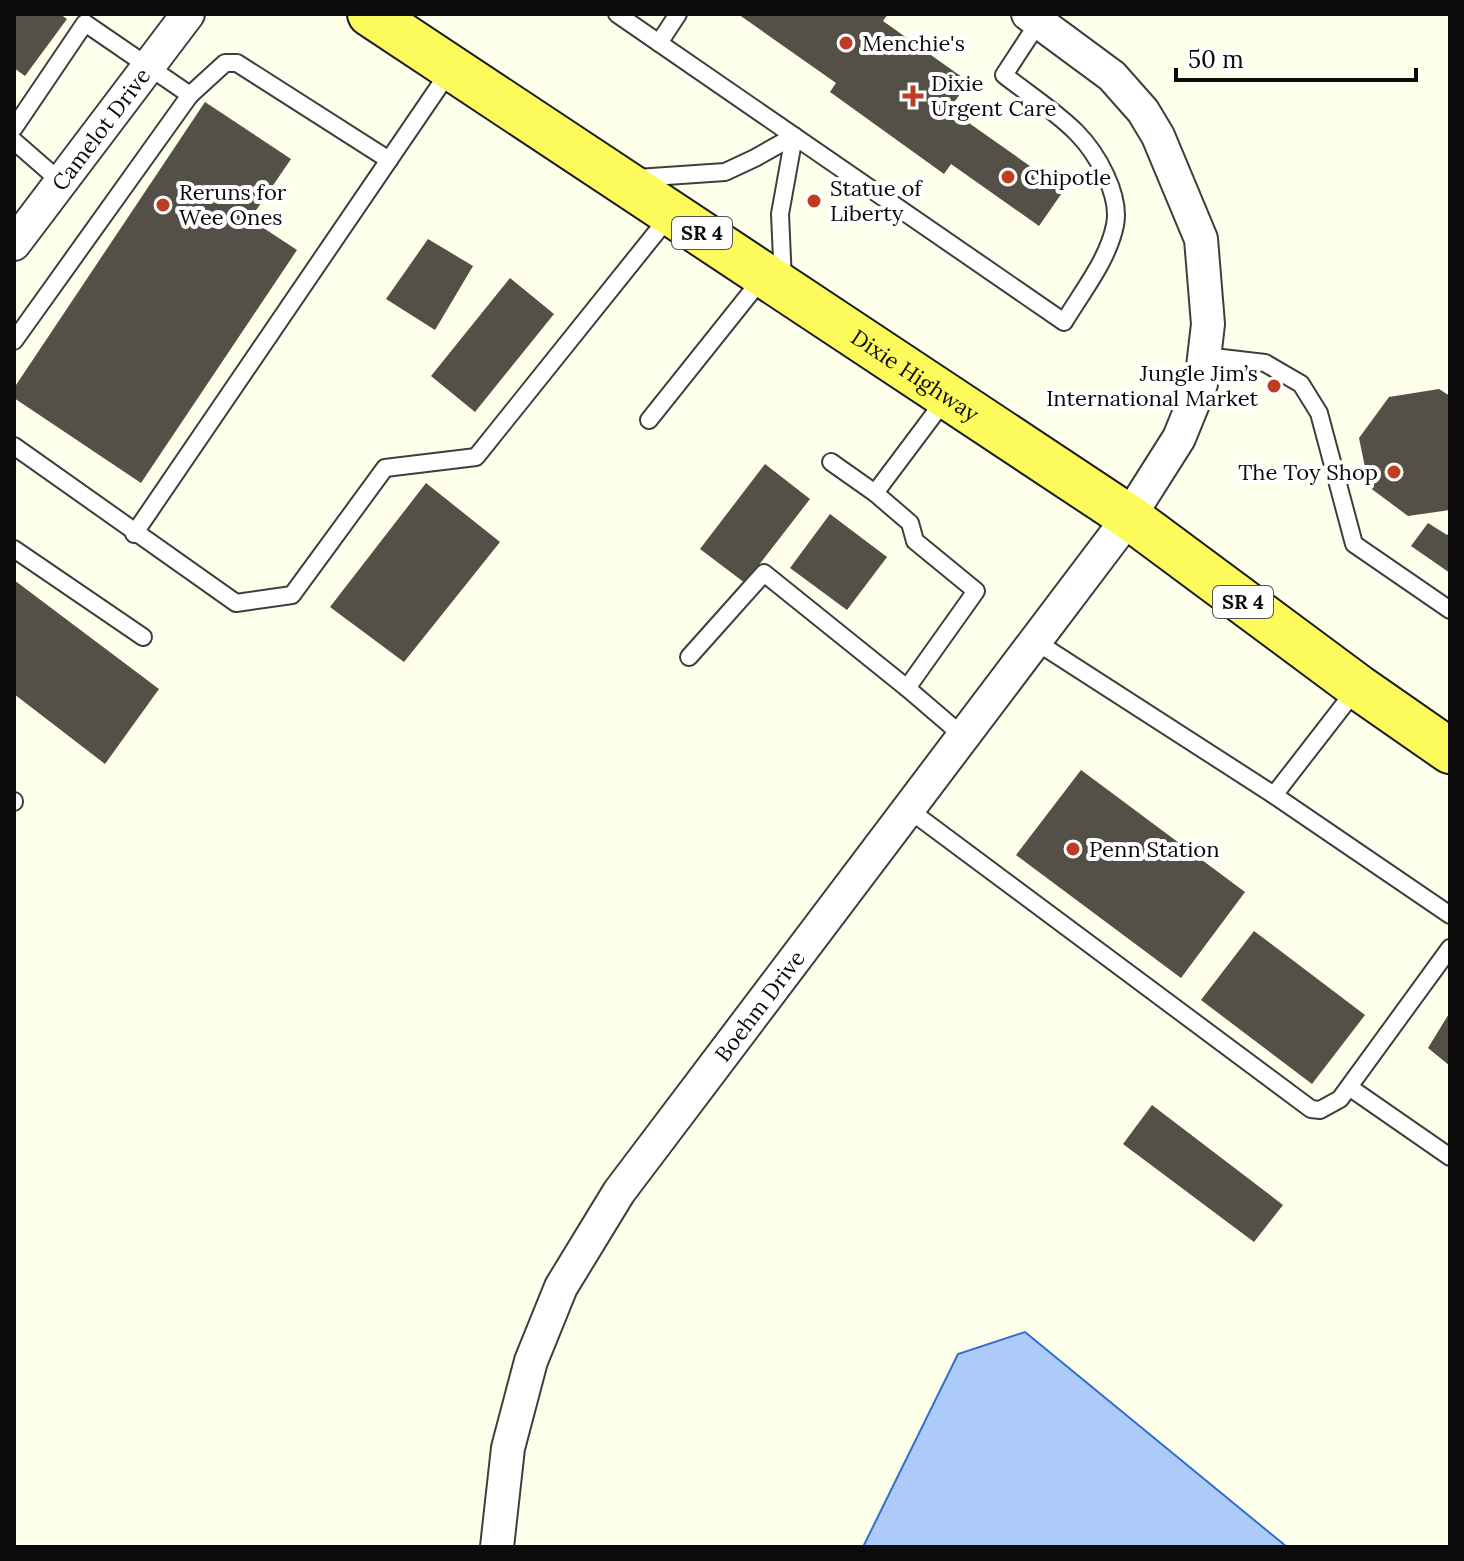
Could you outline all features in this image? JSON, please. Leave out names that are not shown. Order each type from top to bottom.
[{"type":"main road","name":"Dixie Highway","points":[[370,14],[1129,517],[1358,687],[1450,751]]},
{"type":"street","name":"Camelot Drive","points":[[14,244],[188,14]]},
{"type":"street","name":"Boehm Drive","points":[[497,1547],[508,1448],[531,1361],[561,1287],[619,1192],[1129,517],[1179,438],[1201,384],[1208,324],[1201,239],[1158,136],[1143,111],[1112,76],[1033,18]]},
{"type":"lane","points":[[617,14],[1064,322],[1107,250],[1116,223],[1116,198],[1102,168],[1077,133],[1004,75],[1033,18]]},
{"type":"lane","points":[[659,43],[678,14]]},
{"type":"lane","points":[[14,128],[85,18],[190,95]]},
{"type":"lane","points":[[14,341],[190,95],[225,63],[237,63],[389,160]]},
{"type":"lane","points":[[134,534],[451,68]]},
{"type":"lane","points":[[620,180],[725,172],[794,136]]},
{"type":"lane","points":[[649,420],[774,281],[780,214],[794,136]]},
{"type":"lane","points":[[14,141],[61,182]]},
{"type":"lane","points":[[14,446],[134,534],[236,603],[292,595],[385,468],[476,457],[672,213]]},
{"type":"lane","points":[[1205,356],[1265,363],[1301,384],[1319,413],[1354,544],[1450,610]]},
{"type":"lane","points":[[875,493],[948,396]]},
{"type":"lane","points":[[831,462],[910,523],[915,541],[976,591],[907,688]]},
{"type":"lane","points":[[14,549],[143,637]]},
{"type":"lane","points":[[689,657],[764,573],[963,736]]},
{"type":"lane","points":[[1035,641],[1274,795],[1450,915]]},
{"type":"lane","points":[[1274,795],[1358,687]]},
{"type":"lane","points":[[908,809],[1311,1109],[1320,1110],[1340,1099],[1450,948]]},
{"type":"lane","points":[[1349,1087],[1450,1157]]},
{"type":"water","points":[[1025,1332],[1287,1547],[863,1547],[958,1354]]},
{"type":"building","points":[[14,14],[60,14],[67,19],[25,76],[14,68]]},
{"type":"building","points":[[738,14],[888,14],[883,21],[969,82],[949,109],[1064,190],[1039,226],[951,164],[944,174],[830,92],[836,83]]},
{"type":"building","points":[[205,102],[291,159],[250,219],[297,250],[141,483],[14,398],[14,388]]},
{"type":"building","points":[[428,239],[473,266],[435,330],[386,299]]},
{"type":"building","points":[[510,278],[554,314],[475,412],[431,376]]},
{"type":"building","points":[[1439,389],[1450,396],[1450,510],[1408,516],[1369,487],[1359,438],[1389,397]]},
{"type":"building","points":[[765,464],[810,499],[745,583],[700,549]]},
{"type":"building","points":[[426,483],[500,542],[404,662],[330,607]]},
{"type":"building","points":[[830,514],[887,557],[847,610],[790,568]]},
{"type":"building","points":[[1428,523],[1447,535],[1450,532],[1450,573],[1411,546]]},
{"type":"building","points":[[14,580],[159,689],[105,764],[14,694]]},
{"type":"building","points":[[1081,770],[1245,892],[1181,978],[1016,855]]},
{"type":"building","points":[[1254,931],[1365,1015],[1312,1084],[1201,1000]]},
{"type":"building","points":[[1450,1012],[1450,1066],[1428,1048]]},
{"type":"building","points":[[1152,1105],[1283,1205],[1254,1242],[1123,1144]]},
{"type":"place","name":"Menchie's","points":[[846,43]]},
{"type":"place","name":"Dixie Urgent Care","points":[[913,96]]},
{"type":"place","name":"Chipotle","points":[[1008,177]]},
{"type":"place","name":"Statue of Liberty","points":[[814,201]]},
{"type":"place","name":"Reruns for Wee Ones","points":[[163,205]]},
{"type":"place","name":"Jungle Jim’s International Market","points":[[1274,386]]},
{"type":"place","name":"The Toy Shop","points":[[1394,472]]},
{"type":"place","name":"Penn Station","points":[[1073,849]]}]
